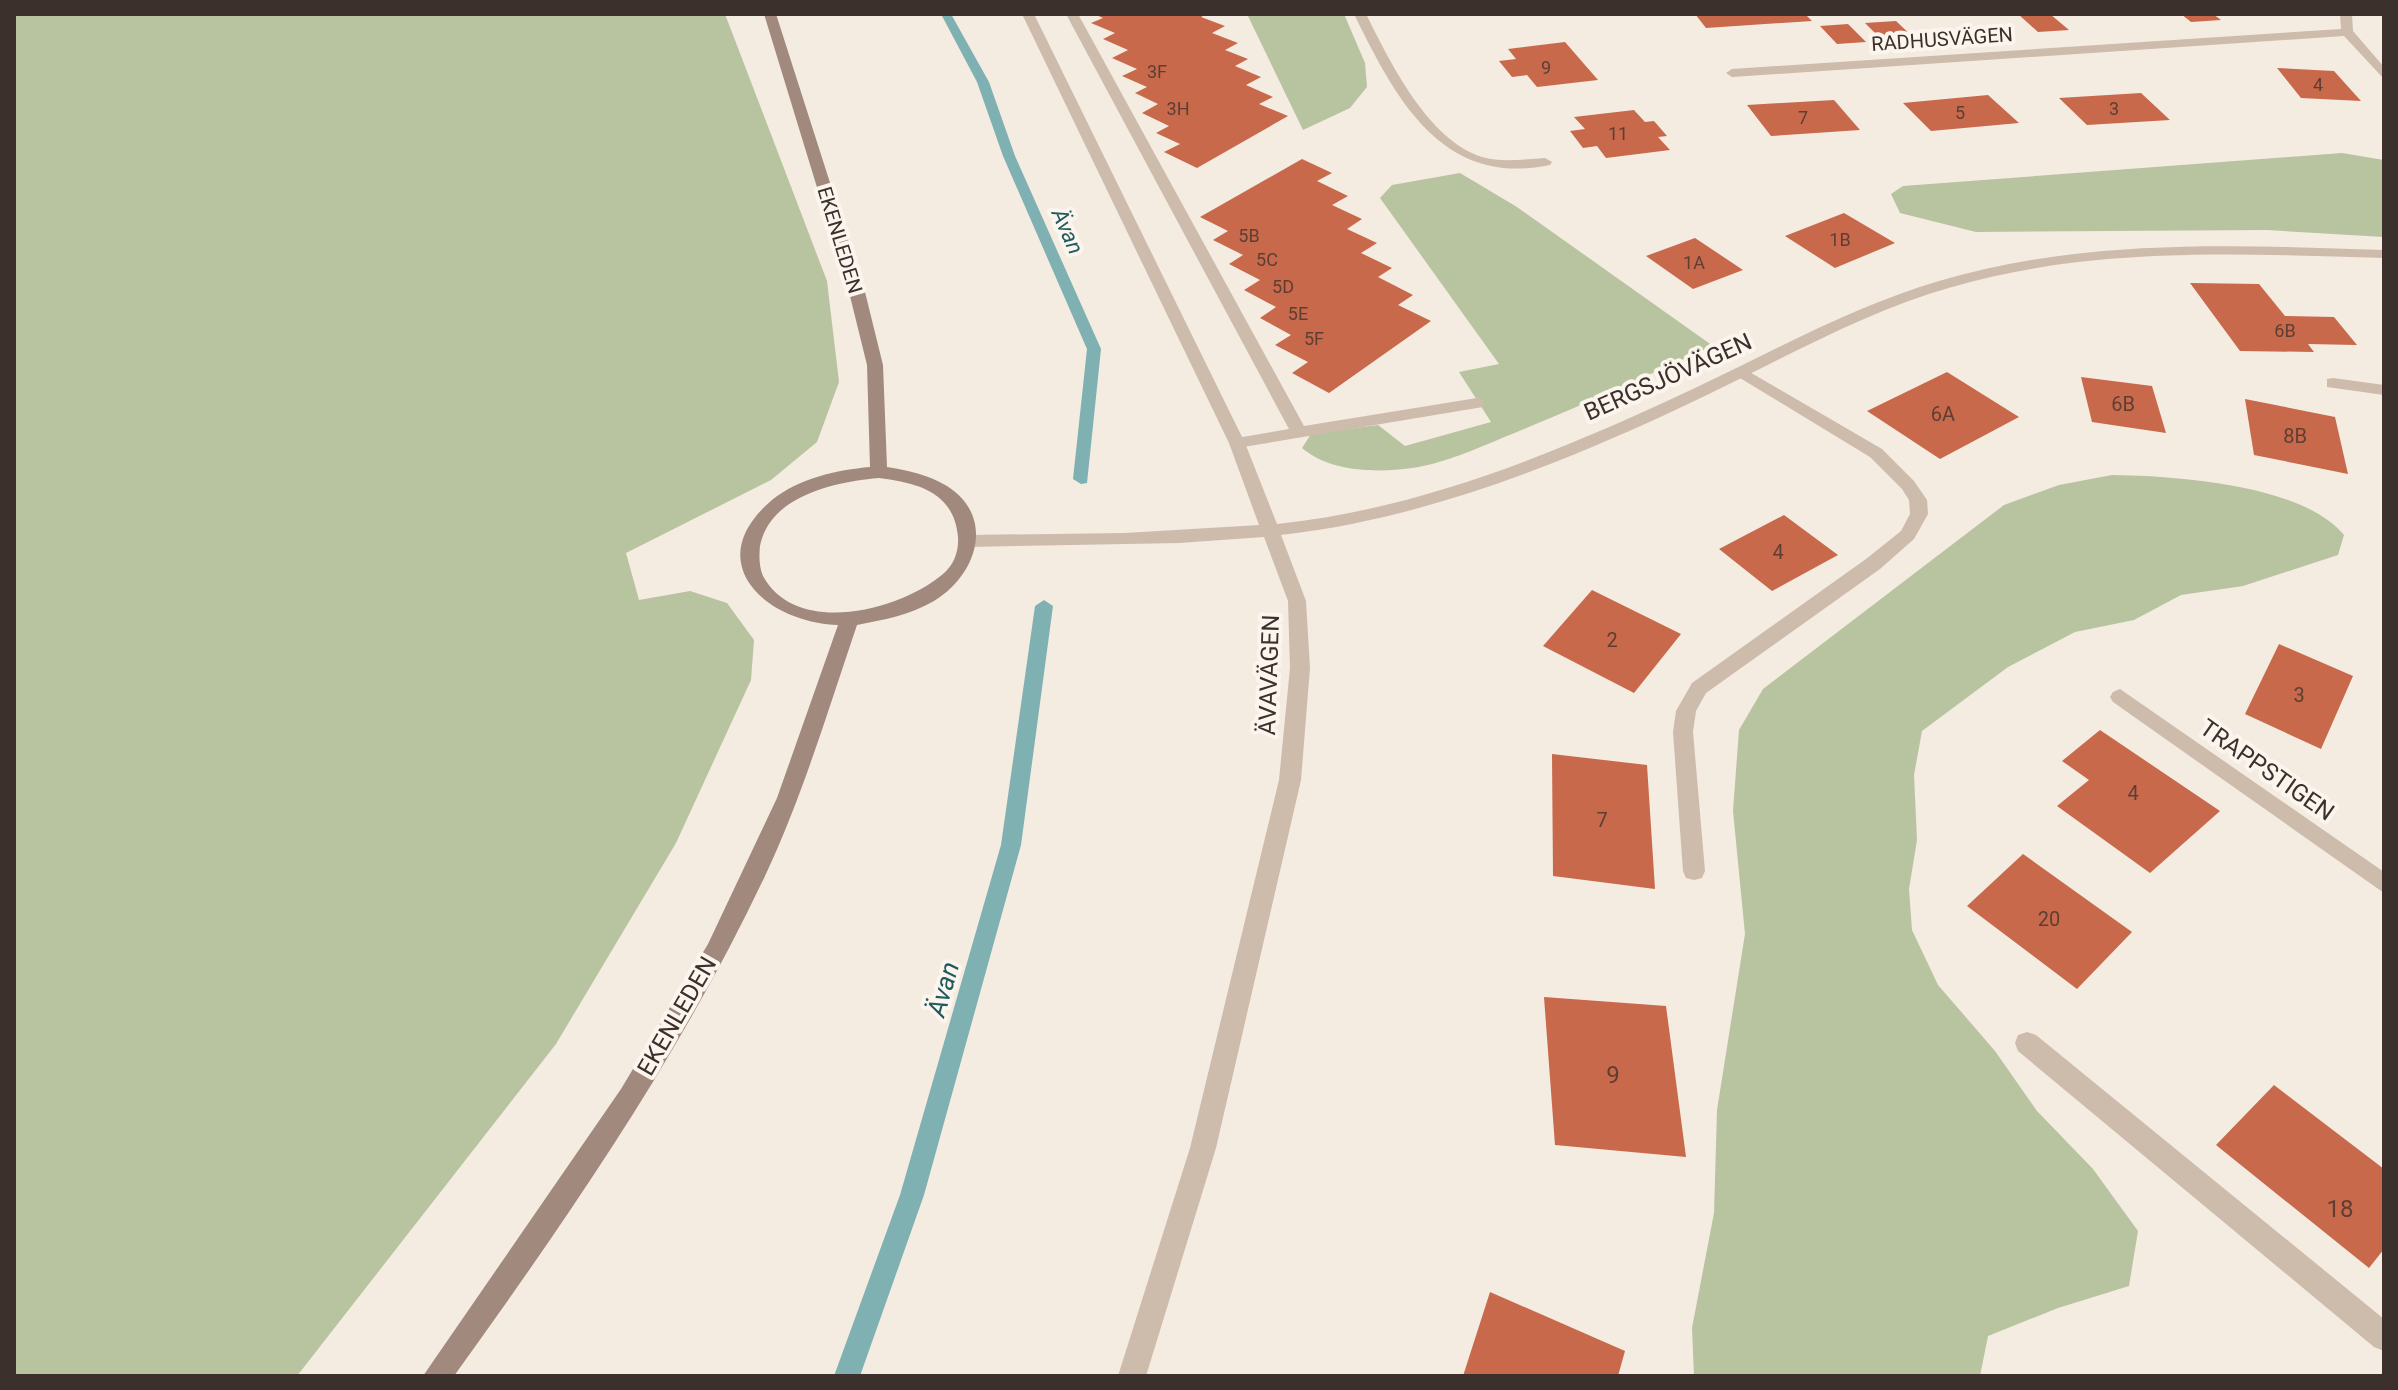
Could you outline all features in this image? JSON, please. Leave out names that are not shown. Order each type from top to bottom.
[{"type":"street","name":"EKENLEDEN","points":[[770,14],[857,292],[875,365],[879,472]]},
{"type":"street","name":"ÄVAVÄGEN","points":[[1028,14],[1237,443],[1297,601],[1300,668],[1290,780],[1203,1148],[1132,1376]]},
{"type":"street","points":[[1072,14],[1299,432]]},
{"type":"street","points":[[1360,14],[1403,92],[1448,143],[1477,160],[1545,162]]},
{"type":"street","points":[[2346,14],[2347,32],[2384,75]]},
{"type":"street","name":"RADHUSVÄGEN","points":[[1732,73],[2347,32]]},
{"type":"street","name":"BERGSJÖVÄGEN","points":[[968,541],[1271,530],[1386,511],[1521,468],[1741,372],[1879,307],[1947,283],[2011,267],[2148,251],[2384,254]]},
{"type":"street","points":[[1694,871],[1683,732],[1686,711],[1699,688],[1908,535],[1919,514],[1918,500],[1876,453],[1741,372]]},
{"type":"street","points":[[2333,383],[2384,390]]},
{"type":"street","points":[[1237,443],[1477,403]]},
{"type":"street","points":[[879,472],[927,482],[946,492],[963,515],[968,541],[954,573],[920,601],[898,611],[849,620],[815,618],[786,609],[764,593],[752,573],[750,551],[757,530],[773,511],[794,494],[850,474],[879,472]]},
{"type":"street","name":"EKENLEDEN","points":[[437,1376],[523,1258],[630,1095],[717,947],[788,798],[849,620]]},
{"type":"street","name":"TRAPPSTIGEN","points":[[2120,697],[2384,884]]},
{"type":"street","points":[[2027,1043],[2384,1337]]},
{"type":"green space","points":[[14,14],[725,14],[827,281],[839,382],[817,442],[771,480],[626,553],[639,600],[690,591],[727,603],[754,640],[751,680],[676,843],[556,1044],[297,1376],[14,1376]]},
{"type":"green space","points":[[1247,14],[1344,14],[1365,63],[1367,87],[1350,108],[1303,130]]},
{"type":"green space","points":[[2342,153],[2384,160],[2384,237],[2267,230],[1976,232],[1900,213],[1891,194],[1903,186]]},
{"type":"green space","points":[[1460,173],[1517,207],[1713,346],[1542,422],[1439,462],[1412,468],[1369,470],[1340,466],[1313,456],[1302,448],[1311,434],[1378,425],[1405,446],[1491,422],[1459,372],[1499,364],[1380,198],[1392,185]]},
{"type":"green space","points":[[2112,475],[2202,481],[2269,494],[2299,504],[2325,518],[2344,535],[2338,555],[2243,586],[2181,595],[2134,620],[2075,632],[2008,667],[1922,731],[1914,775],[1917,840],[1909,889],[1912,930],[1938,985],[1995,1051],[2037,1111],[2093,1169],[2138,1231],[2129,1286],[2058,1308],[1988,1336],[1980,1376],[1694,1376],[1692,1328],[1714,1213],[1717,1110],[1745,934],[1733,811],[1739,730],[1763,689],[2004,505],[2059,485]]},
{"type":"building","points":[[1094,14],[1207,14],[1201,17],[1225,26],[1212,33],[1238,43],[1225,50],[1248,59],[1235,66],[1261,77],[1246,85],[1273,97],[1259,104],[1288,116],[1197,168],[1164,152],[1180,144],[1156,133],[1169,126],[1142,113],[1158,104],[1135,93],[1147,87],[1122,76],[1137,69],[1112,58],[1128,50],[1103,39],[1115,33],[1091,23],[1103,18]]},
{"type":"building","points":[[1695,14],[1805,14],[1812,21],[1706,28]]},
{"type":"building","points":[[2018,14],[2050,14],[2069,30],[2038,32]]},
{"type":"building","points":[[2181,14],[2213,14],[2221,20],[2191,22]]},
{"type":"building","points":[[1896,21],[1915,39],[1883,41],[1865,23]]},
{"type":"building","points":[[1848,24],[1866,42],[1837,44],[1820,26]]},
{"type":"building","points":[[1565,42],[1598,80],[1537,87],[1527,75],[1512,77],[1499,61],[1516,59],[1508,49]]},
{"type":"building","points":[[2277,68],[2334,71],[2361,101],[2301,98]]},
{"type":"building","points":[[2141,93],[2170,120],[2087,125],[2059,98]]},
{"type":"building","points":[[1988,95],[2019,123],[1931,131],[1903,103]]},
{"type":"building","points":[[1834,100],[1860,130],[1771,136],[1747,105]]},
{"type":"building","points":[[1634,110],[1645,122],[1654,121],[1667,136],[1658,137],[1670,150],[1606,158],[1597,146],[1583,148],[1570,131],[1585,129],[1574,117]]},
{"type":"building","points":[[1302,159],[1332,173],[1317,181],[1348,196],[1332,205],[1362,219],[1347,229],[1377,243],[1361,253],[1392,268],[1378,277],[1413,295],[1398,305],[1431,321],[1329,393],[1292,373],[1308,362],[1275,345],[1291,335],[1260,318],[1276,307],[1244,290],[1260,280],[1229,264],[1243,255],[1213,240],[1228,231],[1200,217]]},
{"type":"building","points":[[1844,213],[1895,243],[1835,268],[1785,236]]},
{"type":"building","points":[[1695,238],[1743,270],[1693,289],[1646,256]]},
{"type":"building","points":[[2190,283],[2259,284],[2285,316],[2334,317],[2357,345],[2308,344],[2314,352],[2240,351]]},
{"type":"building","points":[[1947,372],[2019,417],[1940,459],[1867,411]]},
{"type":"building","points":[[2081,377],[2152,386],[2166,433],[2092,422]]},
{"type":"building","points":[[2245,399],[2335,417],[2348,474],[2254,455]]},
{"type":"building","points":[[1784,515],[1838,555],[1772,591],[1719,549]]},
{"type":"building","points":[[1592,590],[1681,634],[1634,693],[1543,646]]},
{"type":"building","points":[[2279,644],[2353,676],[2321,749],[2245,714]]},
{"type":"building","points":[[2100,730],[2220,811],[2150,873],[2057,806],[2089,780],[2062,761]]},
{"type":"building","points":[[1552,754],[1647,765],[1655,889],[1553,876]]},
{"type":"building","points":[[2023,854],[2132,932],[2077,989],[1967,906]]},
{"type":"building","points":[[1544,997],[1666,1006],[1686,1157],[1555,1145]]},
{"type":"building","points":[[2274,1085],[2384,1169],[2384,1249],[2369,1268],[2216,1145]]},
{"type":"building","points":[[1490,1292],[1625,1351],[1618,1376],[1463,1376]]},
{"type":"waterway","name":"Ävan","points":[[946,14],[983,82],[1009,156],[1094,349],[1081,479]]},
{"type":"waterway","name":"Ävan","points":[[847,1376],[912,1195],[1011,845],[1044,606]]}]
